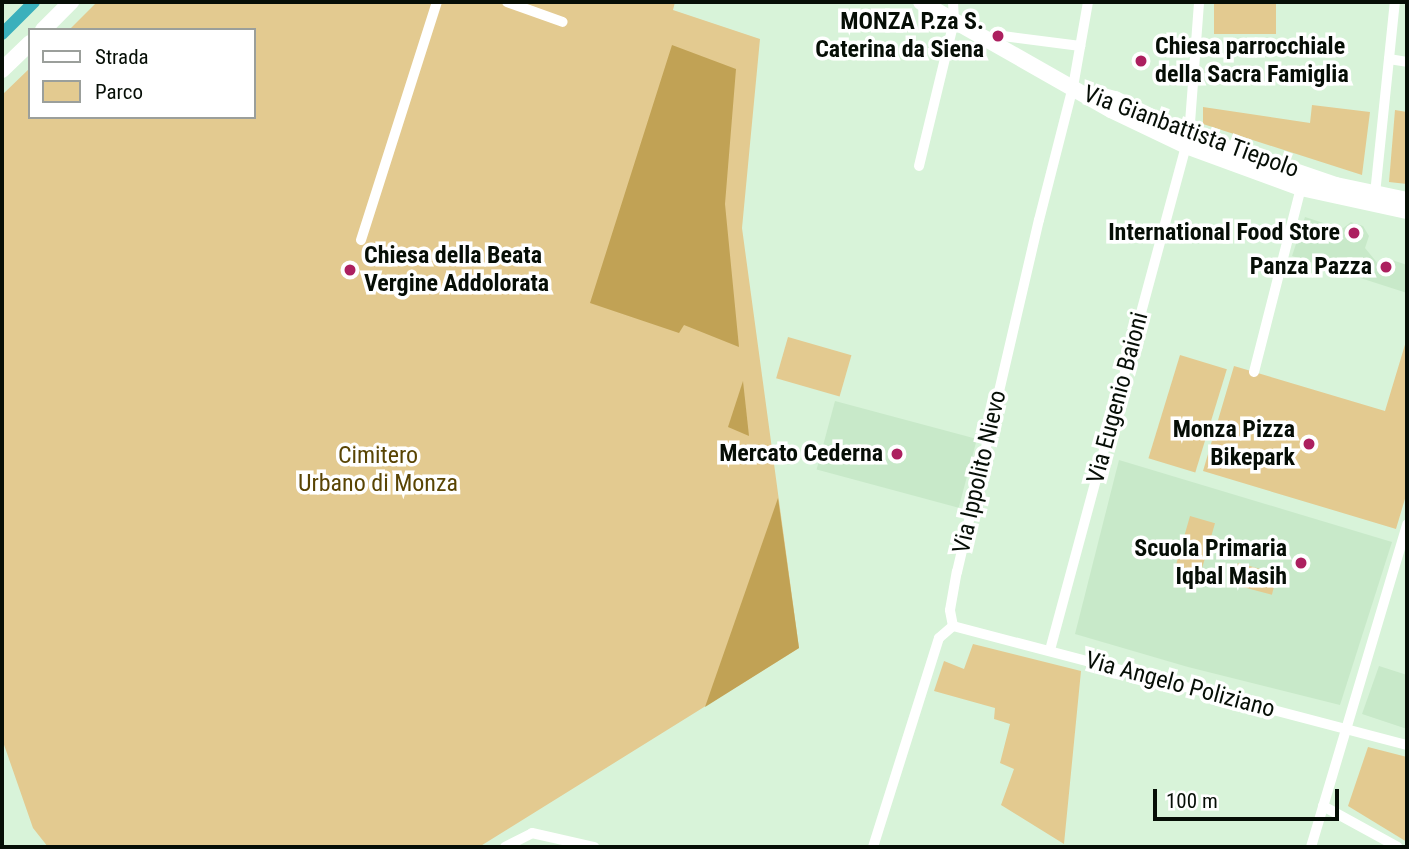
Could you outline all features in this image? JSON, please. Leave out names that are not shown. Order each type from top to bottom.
[{"type":"street","points":[[45,28],[71,2]]},
{"type":"street","points":[[361,240],[437,2]]},
{"type":"street","points":[[507,2],[563,22]]},
{"type":"street","name":"Via Gianbattista Tiepolo","points":[[921,2],[1111,110],[1301,187],[1407,211]]},
{"type":"street","points":[[919,166],[954,21],[953,2]]},
{"type":"street","name":"Via Ippolito Nievo","points":[[953,626],[950,610],[957,572],[1073,87],[1088,2]]},
{"type":"street","name":"Via Eugenio Baioni","points":[[1050,650],[1188,141],[1199,2]]},
{"type":"street","points":[[1375,194],[1395,2]]},
{"type":"street","points":[[994,43],[1003,36],[1080,46]]},
{"type":"street","points":[[2,70],[28,45]]},
{"type":"street","points":[[1389,59],[1407,62]]},
{"type":"street","name":"Via Gianbattista Tiepolo","points":[[1188,141],[1336,184],[1407,200]]},
{"type":"street","points":[[1254,372],[1301,187]]},
{"type":"street","points":[[1311,847],[1407,524]]},
{"type":"street","points":[[873,847],[939,638],[953,626]]},
{"type":"street","name":"Via Angelo Poliziano","points":[[953,626],[1407,745]]},
{"type":"street","points":[[1323,806],[1398,847]]},
{"type":"street","points":[[505,847],[532,833],[594,847]]},
{"type":"shaded area","points":[[672,45],[736,69],[725,204],[739,347],[684,325],[679,333],[590,303]]},
{"type":"shaded area","points":[[1305,217],[1342,229],[1351,222],[1363,226],[1369,236],[1365,248],[1379,265],[1389,259],[1407,265],[1407,293],[1292,256]]},
{"type":"shaded area","points":[[743,381],[749,436],[728,427]]},
{"type":"shaded area","name":"Mercato Cederna","points":[[835,401],[977,439],[959,508],[817,470]]},
{"type":"shaded area","points":[[1119,460],[1392,542],[1340,705],[1188,667],[1075,634]]},
{"type":"shaded area","points":[[778,498],[799,648],[705,707]]},
{"type":"shaded area","points":[[1379,666],[1407,675],[1407,729],[1362,714]]},
{"type":"green space","name":"Cimitero Urbano di Monza","points":[[97,2],[675,2],[673,10],[760,39],[742,228],[799,648],[479,847],[48,847],[33,828],[2,739],[2,95],[28,70],[28,119],[256,119],[256,28],[71,28]]},
{"type":"green space","points":[[1214,2],[1276,2],[1276,34],[1214,34]]},
{"type":"green space","points":[[1312,105],[1370,112],[1362,175],[1203,124],[1203,107],[1310,123]]},
{"type":"green space","points":[[1395,110],[1407,112],[1407,184],[1389,182]]},
{"type":"green space","points":[[788,337],[851,355],[840,397],[776,378]]},
{"type":"green space","name":"Monza Pizza Bikepark","points":[[1407,338],[1407,492],[1396,529],[1203,471],[1234,366],[1385,411]]},
{"type":"green space","points":[[1180,355],[1227,369],[1195,473],[1148,458]]},
{"type":"green space","points":[[1190,516],[1215,523],[1200,574],[1175,567]]},
{"type":"green space","points":[[1238,563],[1278,574],[1272,595],[1232,584]]},
{"type":"green space","points":[[973,644],[1081,671],[1064,844],[1001,805],[1014,769],[1000,763],[1010,724],[994,719],[995,708],[934,691],[944,661],[964,669]]},
{"type":"green space","points":[[1368,747],[1407,757],[1407,842],[1348,806]]},
{"type":"waterway","points":[[2,34],[34,2]]},
{"type":"place","name":"MONZA P.za S. Caterina da Siena","points":[[998,36]]},
{"type":"place","name":"Chiesa parrocchiale della Sacra Famiglia","points":[[1141,61]]},
{"type":"place","name":"International Food Store","points":[[1354,233]]},
{"type":"place","name":"Panza Pazza","points":[[1386,267]]},
{"type":"place","name":"Chiesa della Beata Vergine Addolorata","points":[[350,270]]},
{"type":"place","name":"Monza Pizza Bikepark","points":[[1309,444]]},
{"type":"place","name":"Mercato Cederna","points":[[897,454]]},
{"type":"place","name":"Scuola Primaria Iqbal Masih","points":[[1301,563]]}]
